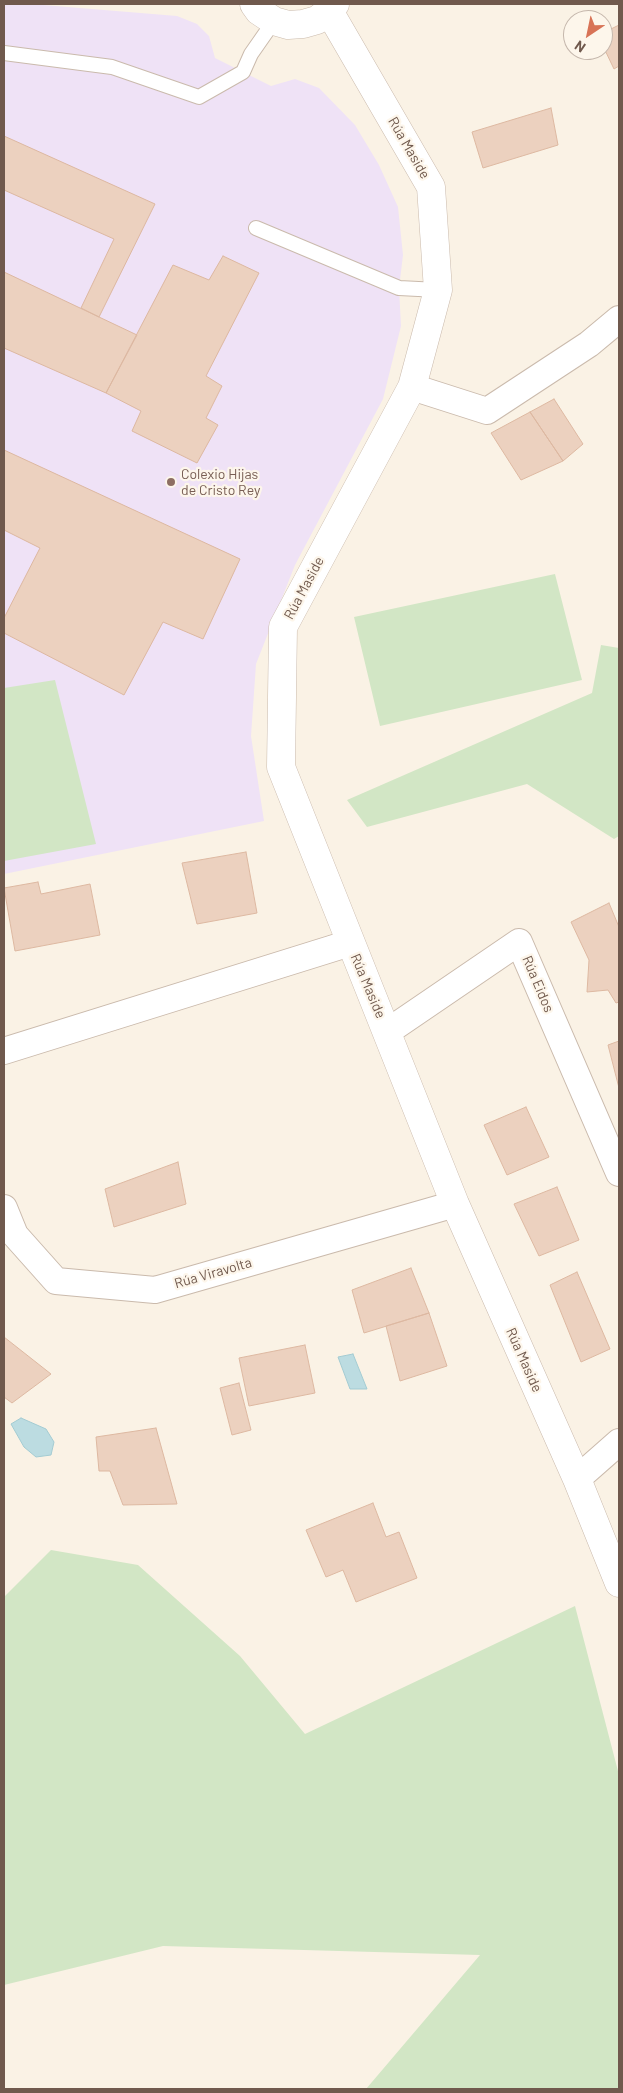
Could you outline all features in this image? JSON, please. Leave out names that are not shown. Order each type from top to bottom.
[{"type":"street","points":[[264,12],[288,25],[303,24],[316,20],[332,7]]},
{"type":"street","name":"Rúa Maside","points":[[332,7],[431,187],[438,290],[412,387],[283,627],[281,767],[455,1204],[577,1479],[619,1583]]},
{"type":"street","points":[[412,387],[487,411],[589,344],[619,319]]},
{"type":"street","name":"Rúa Eidos","points":[[387,1032],[519,942],[619,1173]]},
{"type":"street","points":[[4,1051],[350,943]]},
{"type":"street","name":"Rúa Viravolta","points":[[4,1208],[15,1235],[56,1281],[155,1290],[455,1204]]},
{"type":"street","points":[[577,1479],[619,1442]]},
{"type":"lane","points":[[4,53],[112,67],[199,97],[242,72],[251,54],[264,12]]},
{"type":"lane","points":[[256,228],[399,288],[438,290]]},
{"type":"shaded area","name":"Colexio Hijas de Cristo Rey","points":[[4,4],[31,4],[177,16],[197,24],[209,36],[215,58],[271,86],[295,79],[319,88],[355,125],[379,165],[398,207],[403,255],[399,288],[401,326],[383,399],[295,565],[256,664],[251,736],[264,821],[4,874]]},
{"type":"green space","points":[[555,574],[582,680],[380,726],[354,617]]},
{"type":"green space","points":[[601,645],[619,648],[619,836],[614,839],[527,784],[367,827],[347,800],[592,693]]},
{"type":"green space","points":[[55,680],[96,844],[4,861],[4,688]]},
{"type":"green space","points":[[51,1550],[138,1565],[240,1656],[305,1734],[575,1606],[619,1775],[619,2089],[366,2089],[480,1955],[163,1946],[4,1985],[4,1597]]},
{"type":"water","points":[[353,1354],[367,1389],[350,1389],[338,1357]]},
{"type":"water","points":[[21,1418],[46,1429],[54,1442],[51,1455],[36,1457],[24,1447],[11,1424]]},
{"type":"building","points":[[619,25],[619,66],[614,69],[610,60],[613,60],[613,28]]},
{"type":"building","points":[[551,108],[558,145],[483,168],[472,132]]},
{"type":"building","points":[[4,136],[155,204],[99,317],[81,308],[114,239],[4,190]]},
{"type":"building","points":[[223,256],[259,273],[206,376],[222,386],[206,418],[218,425],[197,463],[132,431],[141,411],[106,393],[173,265],[209,280]]},
{"type":"building","points":[[4,272],[137,335],[106,393],[4,348]]},
{"type":"building","points":[[554,399],[583,444],[563,461],[530,412]]},
{"type":"building","points":[[530,412],[563,461],[521,480],[491,433]]},
{"type":"building","points":[[4,450],[240,559],[203,639],[163,622],[124,695],[4,633],[4,618],[40,548],[4,530]]},
{"type":"building","points":[[246,852],[257,913],[197,924],[182,863]]},
{"type":"building","points":[[38,882],[41,894],[90,884],[100,935],[15,951],[4,888]]},
{"type":"building","points":[[609,903],[619,927],[619,1002],[616,1003],[608,990],[587,992],[589,960],[571,922]]},
{"type":"building","points":[[619,1041],[619,1088],[608,1045]]},
{"type":"building","points":[[526,1107],[549,1157],[507,1175],[484,1125]]},
{"type":"building","points":[[178,1162],[186,1204],[114,1227],[105,1189]]},
{"type":"building","points":[[557,1187],[579,1240],[539,1256],[514,1204]]},
{"type":"building","points":[[411,1268],[429,1313],[364,1333],[352,1290]]},
{"type":"building","points":[[577,1272],[610,1349],[581,1362],[550,1285]]},
{"type":"building","points":[[429,1313],[447,1366],[400,1381],[386,1326]]},
{"type":"building","points":[[4,1337],[51,1374],[12,1403],[4,1397]]},
{"type":"building","points":[[305,1345],[315,1393],[249,1406],[239,1358]]},
{"type":"building","points":[[239,1383],[251,1430],[232,1435],[220,1388]]},
{"type":"building","points":[[156,1428],[177,1504],[123,1505],[110,1471],[99,1471],[96,1437]]},
{"type":"building","points":[[373,1503],[386,1537],[399,1532],[417,1578],[356,1602],[343,1570],[326,1577],[306,1530]]},
{"type":"place","name":"Colexio Hijas de Cristo Rey","points":[[171,482]]}]
